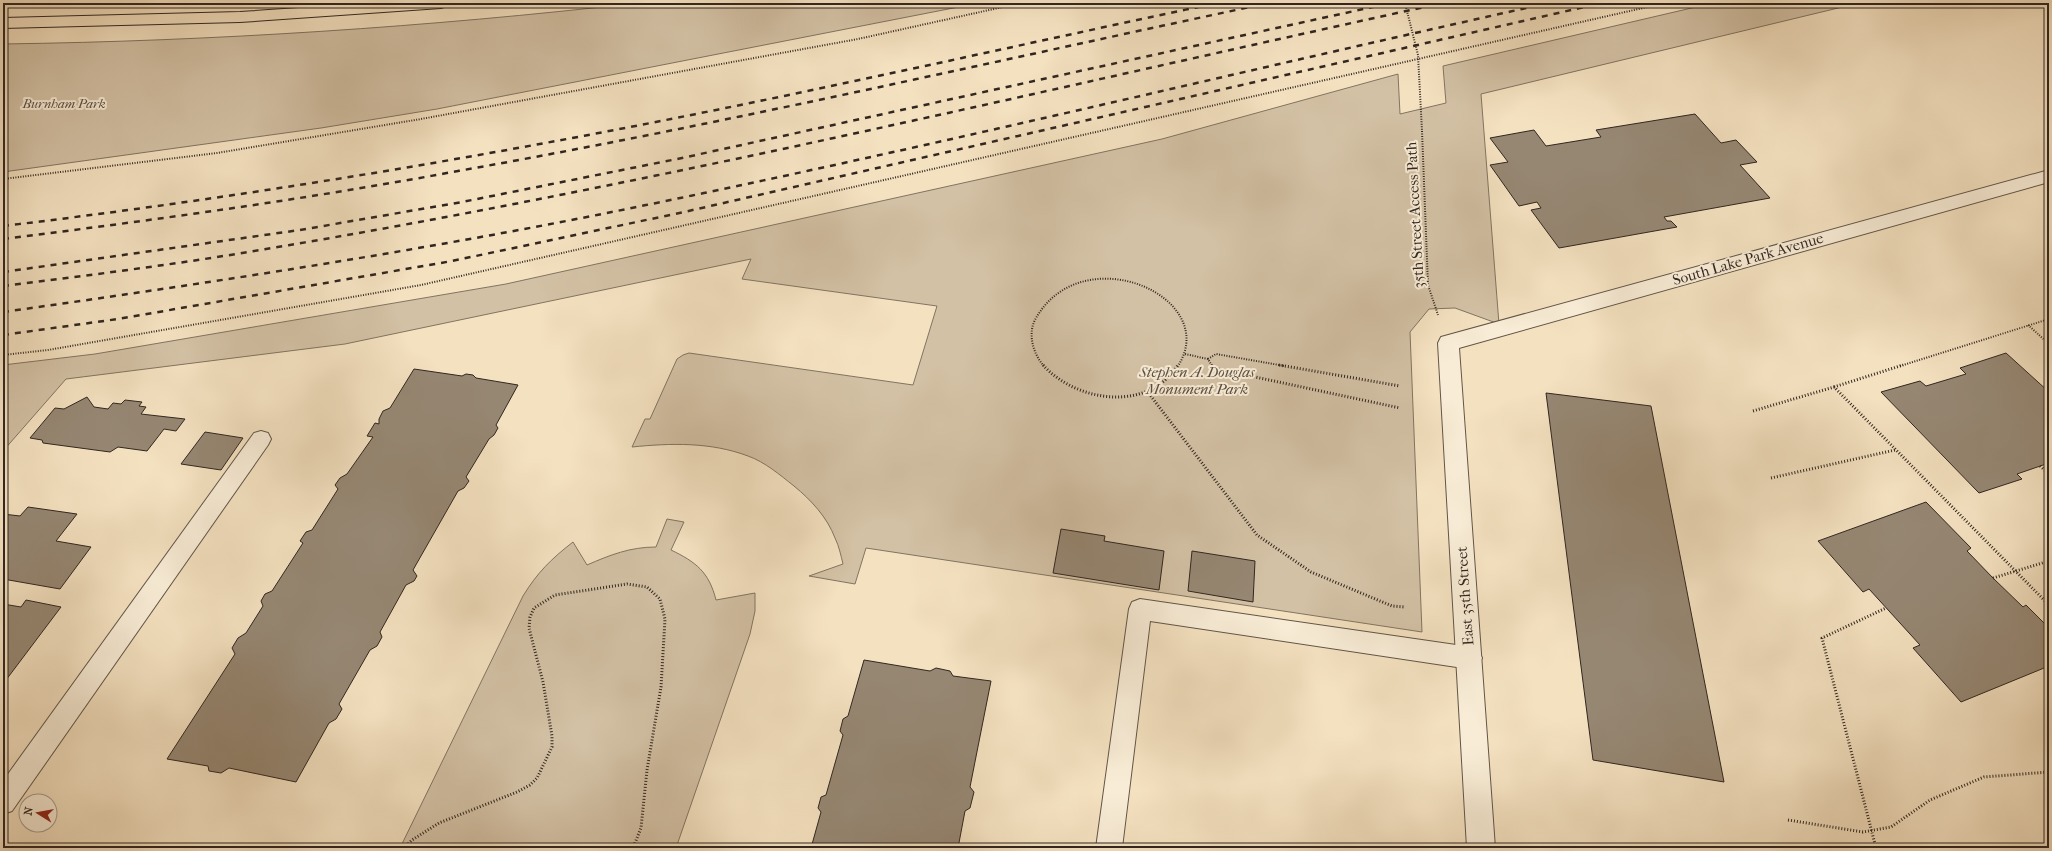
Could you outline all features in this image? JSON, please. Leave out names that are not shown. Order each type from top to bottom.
[{"type":"highway","points":[[3,23],[240,17],[441,3]]},
{"type":"street","name":"South Lake Park Avenue","points":[[1448,343],[2049,176]]},
{"type":"street","name":"East 35th Street","points":[[1448,343],[1470,658],[1481,848]]},
{"type":"lane","points":[[3,802],[261,439]]},
{"type":"lane","points":[[1109,848],[1140,609],[1470,658]]},
{"type":"path","points":[[3,179],[218,153],[429,118],[851,41],[1021,3]]},
{"type":"path","name":"35th Street Access Path","points":[[1405,3],[1418,55],[1428,285],[1448,343]]},
{"type":"path","points":[[3,355],[48,350],[421,285],[1666,3]]},
{"type":"path","points":[[1093,279],[1118,280],[1143,286],[1164,298],[1179,314],[1186,333],[1185,354],[1177,369],[1164,382],[1147,391],[1121,397],[1093,396],[1068,387],[1048,372],[1035,354],[1032,334],[1036,314],[1050,298],[1069,286],[1093,279]]},
{"type":"path","points":[[1753,411],[2049,319]]},
{"type":"path","points":[[2028,325],[2049,344]]},
{"type":"path","points":[[1185,354],[1208,359],[1216,354],[1400,386]]},
{"type":"path","points":[[1208,359],[1213,368],[1400,408]]},
{"type":"path","points":[[1834,387],[2049,605]]},
{"type":"path","points":[[1147,391],[1257,535],[1311,572],[1392,606],[1405,608]]},
{"type":"path","points":[[1771,478],[1896,450]]},
{"type":"path","points":[[2040,466],[2049,474]]},
{"type":"path","points":[[1993,578],[2049,561]]},
{"type":"path","points":[[404,848],[415,838],[432,827],[517,792],[530,785],[538,778],[552,747],[552,736],[543,682],[529,628],[530,618],[534,608],[555,595],[627,584],[647,587],[652,591],[660,599],[665,619],[661,687],[647,770],[641,828],[633,848]]},
{"type":"path","points":[[1876,848],[1822,638],[1886,608]]},
{"type":"path","points":[[1788,820],[1863,832],[1891,827],[1930,800],[1984,777],[2049,772]]},
{"type":"green space","name":"Burnham Park","points":[[638,3],[979,3],[437,109],[321,128],[3,172],[3,44],[162,40],[400,26],[559,12]]},
{"type":"green space","name":"Stephen A. Douglas Monument Park","points":[[1713,3],[1859,3],[1481,94],[1499,324],[1455,308],[1429,309],[1410,332],[1422,632],[866,548],[855,584],[809,576],[843,564],[838,544],[832,530],[818,509],[806,497],[778,473],[766,465],[734,451],[705,446],[676,444],[632,447],[645,419],[650,419],[677,359],[689,353],[913,385],[937,306],[742,279],[751,259],[345,344],[66,379],[3,451],[3,365],[95,354],[506,284],[1162,139],[1398,74],[1400,114],[1446,103],[1443,66]]},
{"type":"green space","points":[[667,519],[684,522],[671,550],[688,559],[700,569],[710,582],[716,600],[755,593],[755,611],[750,634],[676,848],[400,848],[523,596],[539,573],[551,560],[573,542],[587,565],[620,552],[637,548],[656,547]]},
{"type":"building","points":[[1695,114],[1721,143],[1736,140],[1757,162],[1740,165],[1770,198],[1664,217],[1667,221],[1671,221],[1677,227],[1559,248],[1531,210],[1541,208],[1537,202],[1519,206],[1490,165],[1508,162],[1490,138],[1534,130],[1546,146],[1601,137],[1596,130]]},
{"type":"building","points":[[2006,353],[2049,392],[2049,463],[2017,474],[2022,479],[1979,493],[1881,392],[1920,381],[1926,386],[1966,374],[1960,368]]},
{"type":"building","points":[[414,369],[462,376],[466,374],[473,375],[476,378],[518,385],[496,425],[498,428],[494,435],[489,439],[466,477],[469,481],[464,488],[458,491],[413,570],[417,576],[414,581],[406,585],[380,632],[382,637],[377,646],[370,650],[339,704],[342,709],[336,719],[329,723],[296,782],[229,768],[221,773],[209,771],[208,766],[167,759],[235,654],[232,648],[238,638],[246,633],[263,606],[261,601],[265,594],[272,591],[303,543],[300,541],[306,532],[312,530],[338,489],[335,485],[340,478],[347,474],[373,437],[367,436],[375,423],[379,424],[379,419],[383,411],[390,408]]},
{"type":"building","points":[[1546,393],[1651,406],[1724,782],[1593,760]]},
{"type":"building","points":[[87,397],[94,407],[108,409],[113,403],[121,404],[125,400],[142,402],[139,406],[146,407],[141,414],[185,419],[176,431],[164,429],[147,451],[118,447],[110,452],[43,443],[42,440],[30,438],[55,408],[64,409]]},
{"type":"building","points":[[205,432],[243,438],[221,470],[181,464]]},
{"type":"building","points":[[1926,502],[1971,548],[1967,551],[1993,578],[2023,607],[2026,605],[2049,628],[2049,666],[1961,702],[1913,648],[1920,645],[1869,589],[1863,592],[1818,541]]},
{"type":"building","points":[[28,507],[77,514],[56,541],[91,547],[60,589],[3,579],[3,514],[20,516]]},
{"type":"building","points":[[1061,529],[1105,536],[1104,541],[1164,551],[1159,590],[1053,573]]},
{"type":"building","points":[[1192,551],[1255,561],[1253,602],[1188,591]]},
{"type":"building","points":[[26,600],[61,607],[3,684],[3,604],[21,607]]},
{"type":"building","points":[[864,660],[930,671],[936,668],[950,671],[953,676],[991,681],[970,787],[974,792],[970,808],[965,811],[958,848],[811,848],[821,812],[818,808],[821,797],[826,795],[843,735],[840,731],[843,719],[848,716]]},
{"type":"railway","points":[[3,226],[229,196],[529,146],[758,101],[1217,3]]},
{"type":"railway","points":[[3,239],[174,217],[288,200],[560,152],[763,112],[1269,3]]},
{"type":"railway","points":[[3,272],[300,230],[462,202],[682,158],[1391,3]]},
{"type":"railway","points":[[3,286],[135,269],[233,254],[414,223],[562,195],[856,133],[1443,3]]},
{"type":"railway","points":[[3,312],[301,268],[449,243],[597,215],[836,165],[1549,3]]},
{"type":"railway","points":[[3,335],[118,319],[452,261],[684,212],[1602,3]]}]
